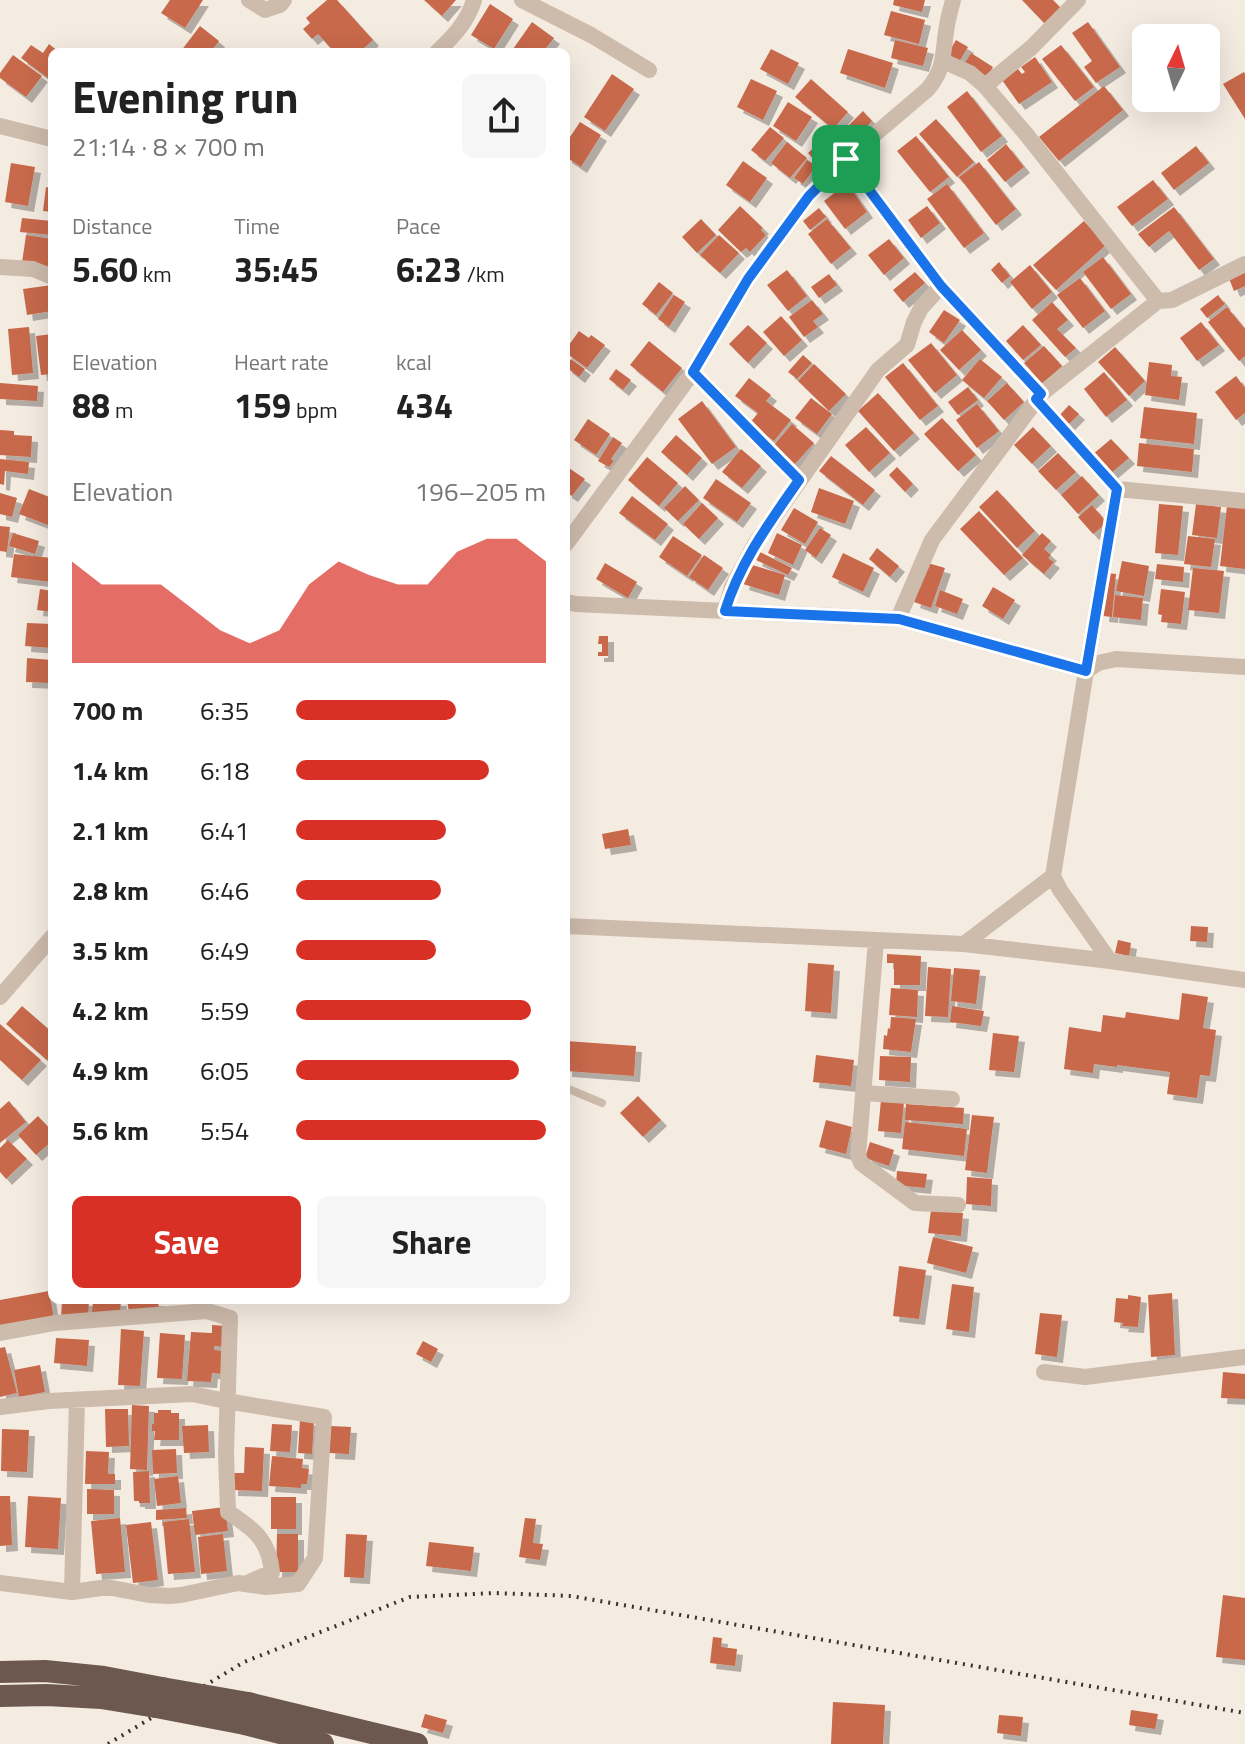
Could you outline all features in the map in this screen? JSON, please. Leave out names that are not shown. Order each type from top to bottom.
[{"type":"highway","points":[[0,1672],[45,1671],[104,1677],[159,1697],[417,1744]]},
{"type":"highway","points":[[0,1696],[159,1697]]},
{"type":"highway","points":[[246,1714],[323,1744]]},
{"type":"street","points":[[249,0],[265,10],[280,5],[284,0]]},
{"type":"street","points":[[441,48],[471,12],[474,0]]},
{"type":"street","points":[[522,0],[591,35],[649,70]]},
{"type":"street","points":[[570,539],[693,372],[748,279],[809,196],[938,77],[953,0]]},
{"type":"street","points":[[985,86],[1032,47],[1078,0]]},
{"type":"street","points":[[943,61],[970,73],[985,86],[1158,301]]},
{"type":"street","points":[[0,126],[48,138]]},
{"type":"street","points":[[846,159],[941,286],[1117,489],[1245,501]]},
{"type":"street","points":[[898,619],[932,540],[1038,396],[1158,301],[1172,300],[1245,264]]},
{"type":"street","points":[[0,267],[33,269],[48,275]]},
{"type":"street","points":[[725,611],[732,587],[755,544],[878,370],[907,345],[921,308],[941,286]]},
{"type":"street","points":[[693,372],[799,480]]},
{"type":"street","points":[[1110,961],[1053,876],[1117,489]]},
{"type":"street","points":[[570,603],[898,619],[1086,671],[1098,663],[1116,659],[1245,667]]},
{"type":"street","points":[[964,944],[1053,876]]},
{"type":"street","points":[[570,926],[964,944],[1245,980]]},
{"type":"street","points":[[876,941],[858,1155],[861,1163],[915,1203],[958,1205]]},
{"type":"street","points":[[0,997],[48,942]]},
{"type":"street","points":[[864,1093],[952,1099]]},
{"type":"street","points":[[0,1333],[55,1323],[207,1311],[230,1318],[226,1401],[228,1512],[259,1535],[267,1548],[272,1572],[245,1584]]},
{"type":"street","points":[[1044,1372],[1085,1377],[1245,1357]]},
{"type":"street","points":[[0,1407],[49,1401],[192,1394],[324,1417],[315,1558],[298,1584],[266,1587],[238,1583],[170,1596],[101,1588],[72,1592],[0,1583]]},
{"type":"street","points":[[72,1592],[77,1400]]},
{"type":"lane","points":[[570,1090],[602,1103]]},
{"type":"building","points":[[170,0],[203,0],[185,28],[161,13]]},
{"type":"building","points":[[327,0],[337,0],[373,40],[364,48],[330,48],[318,34],[312,39],[303,29],[310,23],[306,18]]},
{"type":"building","points":[[424,0],[456,0],[442,16]]},
{"type":"building","points":[[894,0],[925,0],[922,12],[893,5]]},
{"type":"building","points":[[1022,0],[1053,0],[1061,8],[1044,23]]},
{"type":"building","points":[[490,4],[513,19],[495,48],[471,35]]},
{"type":"building","points":[[891,11],[925,20],[919,44],[884,35]]},
{"type":"building","points":[[532,22],[554,38],[546,48],[514,48]]},
{"type":"building","points":[[1088,22],[1120,67],[1096,83],[1084,67],[1092,61],[1072,33]]},
{"type":"building","points":[[200,26],[219,41],[214,48],[183,48]]},
{"type":"building","points":[[895,40],[928,48],[923,66],[891,58]]},
{"type":"building","points":[[956,40],[968,47],[959,62],[947,55]]},
{"type":"building","points":[[49,44],[54,48],[48,48],[48,78],[21,58],[31,45],[43,53]]},
{"type":"building","points":[[1061,45],[1094,87],[1075,101],[1042,59]]},
{"type":"building","points":[[771,49],[799,63],[788,84],[760,69]]},
{"type":"building","points":[[848,49],[893,63],[885,88],[840,73]]},
{"type":"building","points":[[971,53],[993,67],[985,79],[964,64]]},
{"type":"building","points":[[13,55],[42,76],[26,97],[0,78],[0,73]]},
{"type":"building","points":[[1035,57],[1052,82],[1019,104],[1002,80],[1018,69],[1022,74],[1025,72],[1021,67]]},
{"type":"building","points":[[612,74],[634,89],[605,131],[584,117]]},
{"type":"building","points":[[1245,74],[1245,119],[1223,84]]},
{"type":"building","points":[[751,79],[777,91],[763,120],[737,107]]},
{"type":"building","points":[[811,79],[848,112],[833,129],[795,97]]},
{"type":"building","points":[[1104,86],[1123,110],[1059,161],[1039,137]]},
{"type":"building","points":[[967,91],[1002,136],[981,152],[947,107]]},
{"type":"building","points":[[788,102],[812,117],[796,141],[773,126]]},
{"type":"building","points":[[863,111],[872,121],[858,136],[848,126]]},
{"type":"building","points":[[936,119],[974,162],[957,177],[919,134]]},
{"type":"building","points":[[580,122],[601,135],[581,167],[570,160],[570,137]]},
{"type":"building","points":[[770,127],[784,138],[765,161],[751,150]]},
{"type":"building","points":[[916,136],[949,177],[930,192],[897,151]]},
{"type":"building","points":[[787,142],[807,158],[790,178],[771,163]]},
{"type":"building","points":[[819,143],[826,150],[815,161],[808,153]]},
{"type":"building","points":[[1006,144],[1024,167],[1005,182],[987,160]]},
{"type":"building","points":[[1196,146],[1209,163],[1174,190],[1161,173]]},
{"type":"building","points":[[807,160],[816,166],[803,184],[794,178]]},
{"type":"building","points":[[743,161],[767,178],[750,202],[726,185]]},
{"type":"building","points":[[979,162],[1016,209],[996,225],[959,177]]},
{"type":"building","points":[[11,163],[35,167],[28,206],[5,202]]},
{"type":"building","points":[[1153,180],[1168,199],[1132,226],[1117,207]]},
{"type":"building","points":[[847,183],[867,212],[845,229],[824,201]]},
{"type":"building","points":[[947,184],[984,233],[964,248],[927,199]]},
{"type":"building","points":[[46,187],[48,187],[48,212],[43,211]]},
{"type":"building","points":[[740,206],[763,228],[761,230],[766,235],[750,252],[746,248],[741,252],[718,230]]},
{"type":"building","points":[[927,206],[940,223],[921,238],[908,220]]},
{"type":"building","points":[[1174,207],[1214,259],[1199,270],[1169,231],[1149,247],[1138,234]]},
{"type":"building","points":[[819,208],[826,217],[810,230],[803,221]]},
{"type":"building","points":[[22,218],[48,221],[48,235],[20,232]]},
{"type":"building","points":[[701,219],[716,235],[697,253],[682,237]]},
{"type":"building","points":[[827,219],[851,248],[831,264],[808,234]]},
{"type":"building","points":[[1084,221],[1106,245],[1056,290],[1033,265]]},
{"type":"building","points":[[26,235],[48,238],[48,266],[22,263]]},
{"type":"building","points":[[719,235],[739,253],[720,273],[700,255]]},
{"type":"building","points":[[889,239],[904,258],[884,275],[868,255]]},
{"type":"building","points":[[1103,257],[1131,294],[1111,309],[1083,272]]},
{"type":"building","points":[[999,262],[1010,276],[1002,283],[991,270]]},
{"type":"building","points":[[1030,265],[1052,292],[1032,309],[1010,282]]},
{"type":"building","points":[[787,270],[807,296],[788,311],[767,285]]},
{"type":"building","points":[[1245,270],[1245,286],[1234,291],[1228,276]]},
{"type":"building","points":[[915,272],[925,283],[903,302],[893,290]]},
{"type":"building","points":[[829,274],[837,285],[819,298],[811,287]]},
{"type":"building","points":[[1080,278],[1105,311],[1083,328],[1057,295]]},
{"type":"building","points":[[659,282],[673,293],[656,315],[642,304]]},
{"type":"building","points":[[48,286],[48,312],[27,315],[23,289]]},
{"type":"building","points":[[674,295],[685,302],[669,327],[658,319]]},
{"type":"building","points":[[1218,295],[1225,304],[1207,318],[1200,309]]},
{"type":"building","points":[[812,300],[823,314],[813,321],[818,327],[804,337],[789,317]]},
{"type":"building","points":[[1052,302],[1068,320],[1057,329],[1076,348],[1065,357],[1032,320]]},
{"type":"building","points":[[1227,307],[1245,329],[1245,356],[1239,361],[1208,322]]},
{"type":"building","points":[[944,310],[960,320],[944,343],[929,332]]},
{"type":"building","points":[[781,316],[802,340],[784,356],[763,332]]},
{"type":"building","points":[[1201,322],[1219,345],[1197,361],[1180,338]]},
{"type":"building","points":[[748,325],[767,343],[748,363],[729,344]]},
{"type":"building","points":[[1023,325],[1041,345],[1023,360],[1006,341]]},
{"type":"building","points":[[29,327],[33,373],[12,375],[8,329]]},
{"type":"building","points":[[962,330],[981,350],[959,370],[940,350]]},
{"type":"building","points":[[579,331],[605,345],[587,368],[570,356],[570,343]]},
{"type":"building","points":[[48,334],[48,374],[41,375],[36,336]]},
{"type":"building","points":[[649,341],[682,368],[663,392],[630,365]]},
{"type":"building","points":[[931,343],[957,375],[935,393],[908,360]]},
{"type":"building","points":[[1044,346],[1062,366],[1042,384],[1024,363]]},
{"type":"building","points":[[1115,347],[1145,381],[1129,396],[1098,362]]},
{"type":"building","points":[[803,355],[812,363],[797,379],[788,372]]},
{"type":"building","points":[[980,359],[1002,377],[984,398],[962,380]]},
{"type":"building","points":[[570,361],[585,369],[579,377],[570,370]]},
{"type":"building","points":[[1149,362],[1172,365],[1171,376],[1182,377],[1179,400],[1145,395]]},
{"type":"building","points":[[903,363],[938,406],[920,420],[885,377]]},
{"type":"building","points":[[814,364],[846,394],[829,411],[798,381]]},
{"type":"building","points":[[616,369],[631,380],[623,390],[609,379]]},
{"type":"building","points":[[1104,372],[1127,400],[1106,417],[1084,389]]},
{"type":"building","points":[[1236,376],[1245,388],[1245,413],[1236,420],[1215,392]]},
{"type":"building","points":[[749,378],[771,395],[766,401],[791,420],[774,441],[750,423],[758,413],[735,396]]},
{"type":"building","points":[[0,383],[38,386],[37,401],[0,399]]},
{"type":"building","points":[[1007,383],[1024,402],[1004,420],[987,401]]},
{"type":"building","points":[[968,387],[978,400],[958,415],[948,402]]},
{"type":"building","points":[[878,393],[914,433],[894,451],[858,411]]},
{"type":"building","points":[[811,398],[832,414],[817,434],[795,418]]},
{"type":"building","points":[[702,401],[736,447],[712,464],[678,419]]},
{"type":"building","points":[[977,404],[999,431],[977,448],[956,420]]},
{"type":"building","points":[[1069,405],[1079,414],[1068,425],[1059,416]]},
{"type":"building","points":[[1144,407],[1197,413],[1194,444],[1140,438]]},
{"type":"building","points":[[942,418],[976,455],[958,471],[924,434]]},
{"type":"building","points":[[588,419],[610,434],[596,455],[574,440]]},
{"type":"building","points":[[792,424],[814,443],[795,464],[774,445]]},
{"type":"building","points":[[866,427],[890,453],[869,472],[845,445]]},
{"type":"building","points":[[1033,427],[1051,446],[1032,464],[1014,445]]},
{"type":"building","points":[[0,430],[32,436],[31,457],[0,455]]},
{"type":"building","points":[[676,435],[702,458],[687,475],[661,452]]},
{"type":"building","points":[[613,437],[622,443],[609,467],[598,461]]},
{"type":"building","points":[[1111,439],[1129,458],[1109,475],[1092,455]]},
{"type":"building","points":[[1139,443],[1194,449],[1192,472],[1137,466]]},
{"type":"building","points":[[741,449],[761,466],[742,488],[722,472]]},
{"type":"building","points":[[1058,453],[1076,472],[1056,490],[1038,471]]},
{"type":"building","points":[[831,456],[875,490],[863,505],[819,471]]},
{"type":"building","points":[[647,457],[678,483],[659,506],[628,480]]},
{"type":"building","points":[[0,459],[29,462],[28,474],[5,471],[4,485],[0,484]]},
{"type":"building","points":[[897,467],[913,484],[905,492],[889,475]]},
{"type":"building","points":[[570,469],[585,479],[570,495]]},
{"type":"building","points":[[1082,476],[1099,495],[1078,514],[1061,495]]},
{"type":"building","points":[[716,479],[751,503],[737,522],[703,498]]},
{"type":"building","points":[[685,486],[699,500],[678,521],[664,508]]},
{"type":"building","points":[[819,488],[854,501],[845,524],[811,512]]},
{"type":"building","points":[[29,489],[48,496],[48,525],[19,514]]},
{"type":"building","points":[[997,490],[1035,531],[1017,548],[979,507]]},
{"type":"building","points":[[0,493],[17,498],[12,517],[0,514]]},
{"type":"building","points":[[632,496],[668,524],[655,540],[619,513]]},
{"type":"building","points":[[702,503],[718,518],[699,539],[683,524]]},
{"type":"building","points":[[1159,504],[1183,506],[1178,555],[1155,553]]},
{"type":"building","points":[[1196,504],[1221,507],[1217,538],[1192,535]]},
{"type":"building","points":[[1092,505],[1107,523],[1093,534],[1078,517]]},
{"type":"building","points":[[1227,506],[1245,508],[1245,569],[1220,566]]},
{"type":"building","points":[[794,508],[818,522],[805,544],[781,530]]},
{"type":"building","points":[[979,511],[1023,558],[1004,575],[960,529]]},
{"type":"building","points":[[0,526],[10,527],[7,552],[0,551]]},
{"type":"building","points":[[820,528],[831,535],[816,558],[805,550]]},
{"type":"building","points":[[13,533],[39,541],[35,554],[9,546]]},
{"type":"building","points":[[777,533],[802,545],[793,565],[768,553]]},
{"type":"building","points":[[1042,533],[1051,541],[1044,549],[1054,562],[1044,574],[1022,555]]},
{"type":"building","points":[[673,536],[702,555],[687,576],[659,557]]},
{"type":"building","points":[[1188,536],[1215,539],[1211,567],[1184,564]]},
{"type":"building","points":[[877,548],[899,566],[890,577],[869,559]]},
{"type":"building","points":[[760,552],[792,568],[788,575],[756,560]]},
{"type":"building","points":[[843,553],[874,568],[863,592],[832,577]]},
{"type":"building","points":[[14,554],[48,558],[48,582],[11,577]]},
{"type":"building","points":[[704,555],[723,568],[708,590],[689,577]]},
{"type":"building","points":[[1122,561],[1149,566],[1144,596],[1116,591]]},
{"type":"building","points":[[605,563],[637,582],[628,598],[596,579]]},
{"type":"building","points":[[928,563],[945,568],[931,608],[914,602]]},
{"type":"building","points":[[749,564],[785,575],[779,595],[743,584]]},
{"type":"building","points":[[1157,564],[1184,567],[1183,582],[1155,579]]},
{"type":"building","points":[[1193,568],[1224,571],[1219,613],[1188,610]]},
{"type":"building","points":[[1108,573],[1116,574],[1112,617],[1103,616]]},
{"type":"building","points":[[993,587],[1015,600],[1003,619],[982,606]]},
{"type":"building","points":[[40,589],[48,590],[48,611],[37,610]]},
{"type":"building","points":[[1161,589],[1185,592],[1181,624],[1161,622],[1162,615],[1158,614]]},
{"type":"building","points":[[940,590],[963,599],[957,614],[935,606]]},
{"type":"building","points":[[1115,595],[1143,598],[1141,620],[1113,617]]},
{"type":"building","points":[[27,623],[48,624],[48,648],[25,646]]},
{"type":"building","points":[[599,636],[608,636],[608,656],[598,656],[598,652],[602,652],[602,644],[598,644]]},
{"type":"building","points":[[27,658],[48,660],[48,683],[26,682]]},
{"type":"building","points":[[628,829],[631,845],[605,849],[602,834]]},
{"type":"building","points":[[1191,926],[1208,927],[1207,942],[1190,941]]},
{"type":"building","points":[[1118,940],[1131,943],[1129,956],[1115,953]]},
{"type":"building","points":[[887,954],[921,956],[920,985],[894,985],[894,963],[887,963]]},
{"type":"building","points":[[808,963],[834,965],[831,1013],[805,1011]]},
{"type":"building","points":[[928,967],[951,969],[948,1017],[925,1016]]},
{"type":"building","points":[[954,968],[980,970],[976,1004],[951,1001]]},
{"type":"building","points":[[891,988],[918,990],[917,1017],[889,1015]]},
{"type":"building","points":[[1182,993],[1208,997],[1203,1028],[1216,1030],[1210,1076],[1200,1075],[1197,1098],[1167,1094],[1170,1072],[1094,1064],[1093,1073],[1064,1069],[1069,1027],[1101,1032],[1103,1015],[1125,1018],[1126,1012],[1179,1020]]},
{"type":"building","points":[[22,1006],[48,1029],[48,1059],[47,1060],[6,1024]]},
{"type":"building","points":[[952,1006],[984,1011],[981,1026],[950,1022]]},
{"type":"building","points":[[891,1017],[916,1019],[911,1052],[883,1049],[884,1035],[887,1036],[890,1029]]},
{"type":"building","points":[[0,1024],[41,1060],[22,1080],[0,1060]]},
{"type":"building","points":[[993,1033],[1019,1036],[1014,1072],[989,1070]]},
{"type":"building","points":[[570,1041],[636,1046],[634,1076],[570,1071]]},
{"type":"building","points":[[816,1055],[854,1060],[851,1086],[813,1082]]},
{"type":"building","points":[[880,1056],[911,1057],[910,1082],[879,1080]]},
{"type":"building","points":[[638,1096],[661,1120],[643,1137],[620,1113]]},
{"type":"building","points":[[881,1100],[904,1102],[901,1133],[878,1131]]},
{"type":"building","points":[[9,1101],[26,1122],[0,1143],[0,1109]]},
{"type":"building","points":[[906,1104],[964,1108],[963,1124],[905,1120]]},
{"type":"building","points":[[972,1115],[994,1117],[987,1173],[965,1170]]},
{"type":"building","points":[[38,1116],[48,1127],[48,1144],[36,1155],[18,1135]]},
{"type":"building","points":[[826,1120],[852,1127],[846,1154],[819,1147]]},
{"type":"building","points":[[905,1122],[967,1129],[964,1156],[902,1149]]},
{"type":"building","points":[[8,1140],[27,1159],[6,1179],[0,1172],[0,1148]]},
{"type":"building","points":[[870,1142],[894,1150],[889,1166],[865,1158]]},
{"type":"building","points":[[897,1171],[927,1174],[925,1188],[896,1185]]},
{"type":"building","points":[[967,1177],[992,1179],[991,1206],[966,1204]]},
{"type":"building","points":[[931,1210],[963,1213],[961,1236],[928,1233]]},
{"type":"building","points":[[933,1237],[973,1247],[966,1273],[927,1263]]},
{"type":"building","points":[[899,1266],[926,1270],[919,1319],[893,1316]]},
{"type":"building","points":[[952,1284],[974,1287],[969,1332],[946,1329]]},
{"type":"building","points":[[48,1291],[48,1304],[51,1304],[54,1319],[0,1328],[0,1300]]},
{"type":"building","points":[[1172,1293],[1175,1355],[1151,1357],[1148,1295]]},
{"type":"building","points":[[1128,1295],[1141,1297],[1138,1327],[1114,1322],[1116,1298],[1128,1299]]},
{"type":"building","points":[[62,1304],[89,1304],[88,1319],[61,1318]]},
{"type":"building","points":[[93,1304],[121,1304],[120,1315],[92,1313]]},
{"type":"building","points":[[128,1304],[158,1304],[159,1310],[129,1313]]},
{"type":"building","points":[[1040,1313],[1062,1315],[1057,1357],[1035,1354]]},
{"type":"building","points":[[212,1325],[226,1326],[224,1347],[214,1346],[214,1350],[224,1351],[223,1374],[212,1373],[211,1382],[187,1381],[191,1332],[212,1333]]},
{"type":"building","points":[[121,1329],[144,1331],[140,1386],[118,1385]]},
{"type":"building","points":[[160,1333],[185,1335],[182,1379],[157,1378]]},
{"type":"building","points":[[56,1338],[89,1340],[87,1366],[54,1363]]},
{"type":"building","points":[[423,1341],[438,1349],[431,1362],[416,1354]]},
{"type":"building","points":[[5,1347],[17,1393],[0,1397],[0,1348]]},
{"type":"building","points":[[40,1365],[45,1392],[19,1397],[14,1370]]},
{"type":"building","points":[[1223,1372],[1245,1374],[1245,1399],[1221,1398]]},
{"type":"building","points":[[132,1405],[149,1406],[147,1470],[130,1469]]},
{"type":"building","points":[[105,1409],[128,1409],[129,1446],[106,1447]]},
{"type":"building","points":[[158,1410],[179,1413],[179,1440],[154,1440],[152,1424],[154,1413]]},
{"type":"building","points":[[300,1419],[314,1420],[312,1454],[298,1453]]},
{"type":"building","points":[[272,1424],[292,1425],[290,1452],[270,1451]]},
{"type":"building","points":[[208,1425],[209,1452],[184,1453],[182,1426]]},
{"type":"building","points":[[331,1426],[351,1427],[349,1454],[329,1453]]},
{"type":"building","points":[[2,1429],[29,1430],[27,1472],[1,1471]]},
{"type":"building","points":[[245,1447],[264,1448],[262,1491],[232,1490],[232,1473],[244,1473]]},
{"type":"building","points":[[176,1449],[177,1473],[153,1474],[152,1450]]},
{"type":"building","points":[[86,1451],[109,1452],[108,1474],[115,1474],[115,1484],[85,1484]]},
{"type":"building","points":[[272,1456],[303,1459],[302,1468],[309,1469],[307,1484],[301,1484],[301,1488],[269,1486]]},
{"type":"building","points":[[149,1471],[150,1503],[134,1501],[133,1472]]},
{"type":"building","points":[[178,1476],[181,1503],[157,1506],[154,1479]]},
{"type":"building","points":[[87,1489],[114,1490],[114,1514],[87,1514]]},
{"type":"building","points":[[0,1496],[10,1496],[12,1545],[0,1546]]},
{"type":"building","points":[[28,1496],[61,1498],[58,1549],[25,1547]]},
{"type":"building","points":[[271,1497],[296,1497],[296,1529],[271,1529]]},
{"type":"building","points":[[225,1507],[228,1531],[195,1535],[192,1511]]},
{"type":"building","points":[[186,1508],[187,1518],[156,1520],[156,1510]]},
{"type":"building","points":[[120,1518],[125,1572],[96,1574],[91,1521]]},
{"type":"building","points":[[525,1518],[536,1519],[533,1543],[543,1544],[540,1560],[519,1557]]},
{"type":"building","points":[[189,1519],[195,1572],[168,1574],[163,1522]]},
{"type":"building","points":[[151,1522],[158,1580],[133,1583],[126,1525]]},
{"type":"building","points":[[223,1534],[227,1571],[201,1574],[198,1537]]},
{"type":"building","points":[[277,1534],[298,1534],[298,1572],[276,1572]]},
{"type":"building","points":[[346,1534],[367,1535],[364,1578],[344,1577]]},
{"type":"building","points":[[429,1542],[474,1547],[471,1571],[426,1566]]},
{"type":"building","points":[[1223,1595],[1245,1598],[1245,1660],[1216,1657]]},
{"type":"building","points":[[713,1637],[722,1638],[721,1647],[737,1649],[735,1666],[710,1663]]},
{"type":"building","points":[[833,1702],[885,1705],[883,1744],[831,1744]]},
{"type":"building","points":[[1131,1710],[1158,1714],[1155,1729],[1129,1725]]},
{"type":"building","points":[[425,1714],[447,1720],[443,1733],[421,1727]]},
{"type":"building","points":[[999,1715],[1023,1717],[1021,1736],[997,1733]]},
{"type":"railway","points":[[108,1744],[244,1662],[410,1597],[494,1593],[571,1596],[1245,1713]]},
{"type":"route","points":[[846,159],[941,286],[1041,394],[1036,399],[1117,489],[1086,671],[899,619],[725,611],[732,587],[755,544],[799,480],[693,372],[748,279],[809,196],[846,159]]}]
